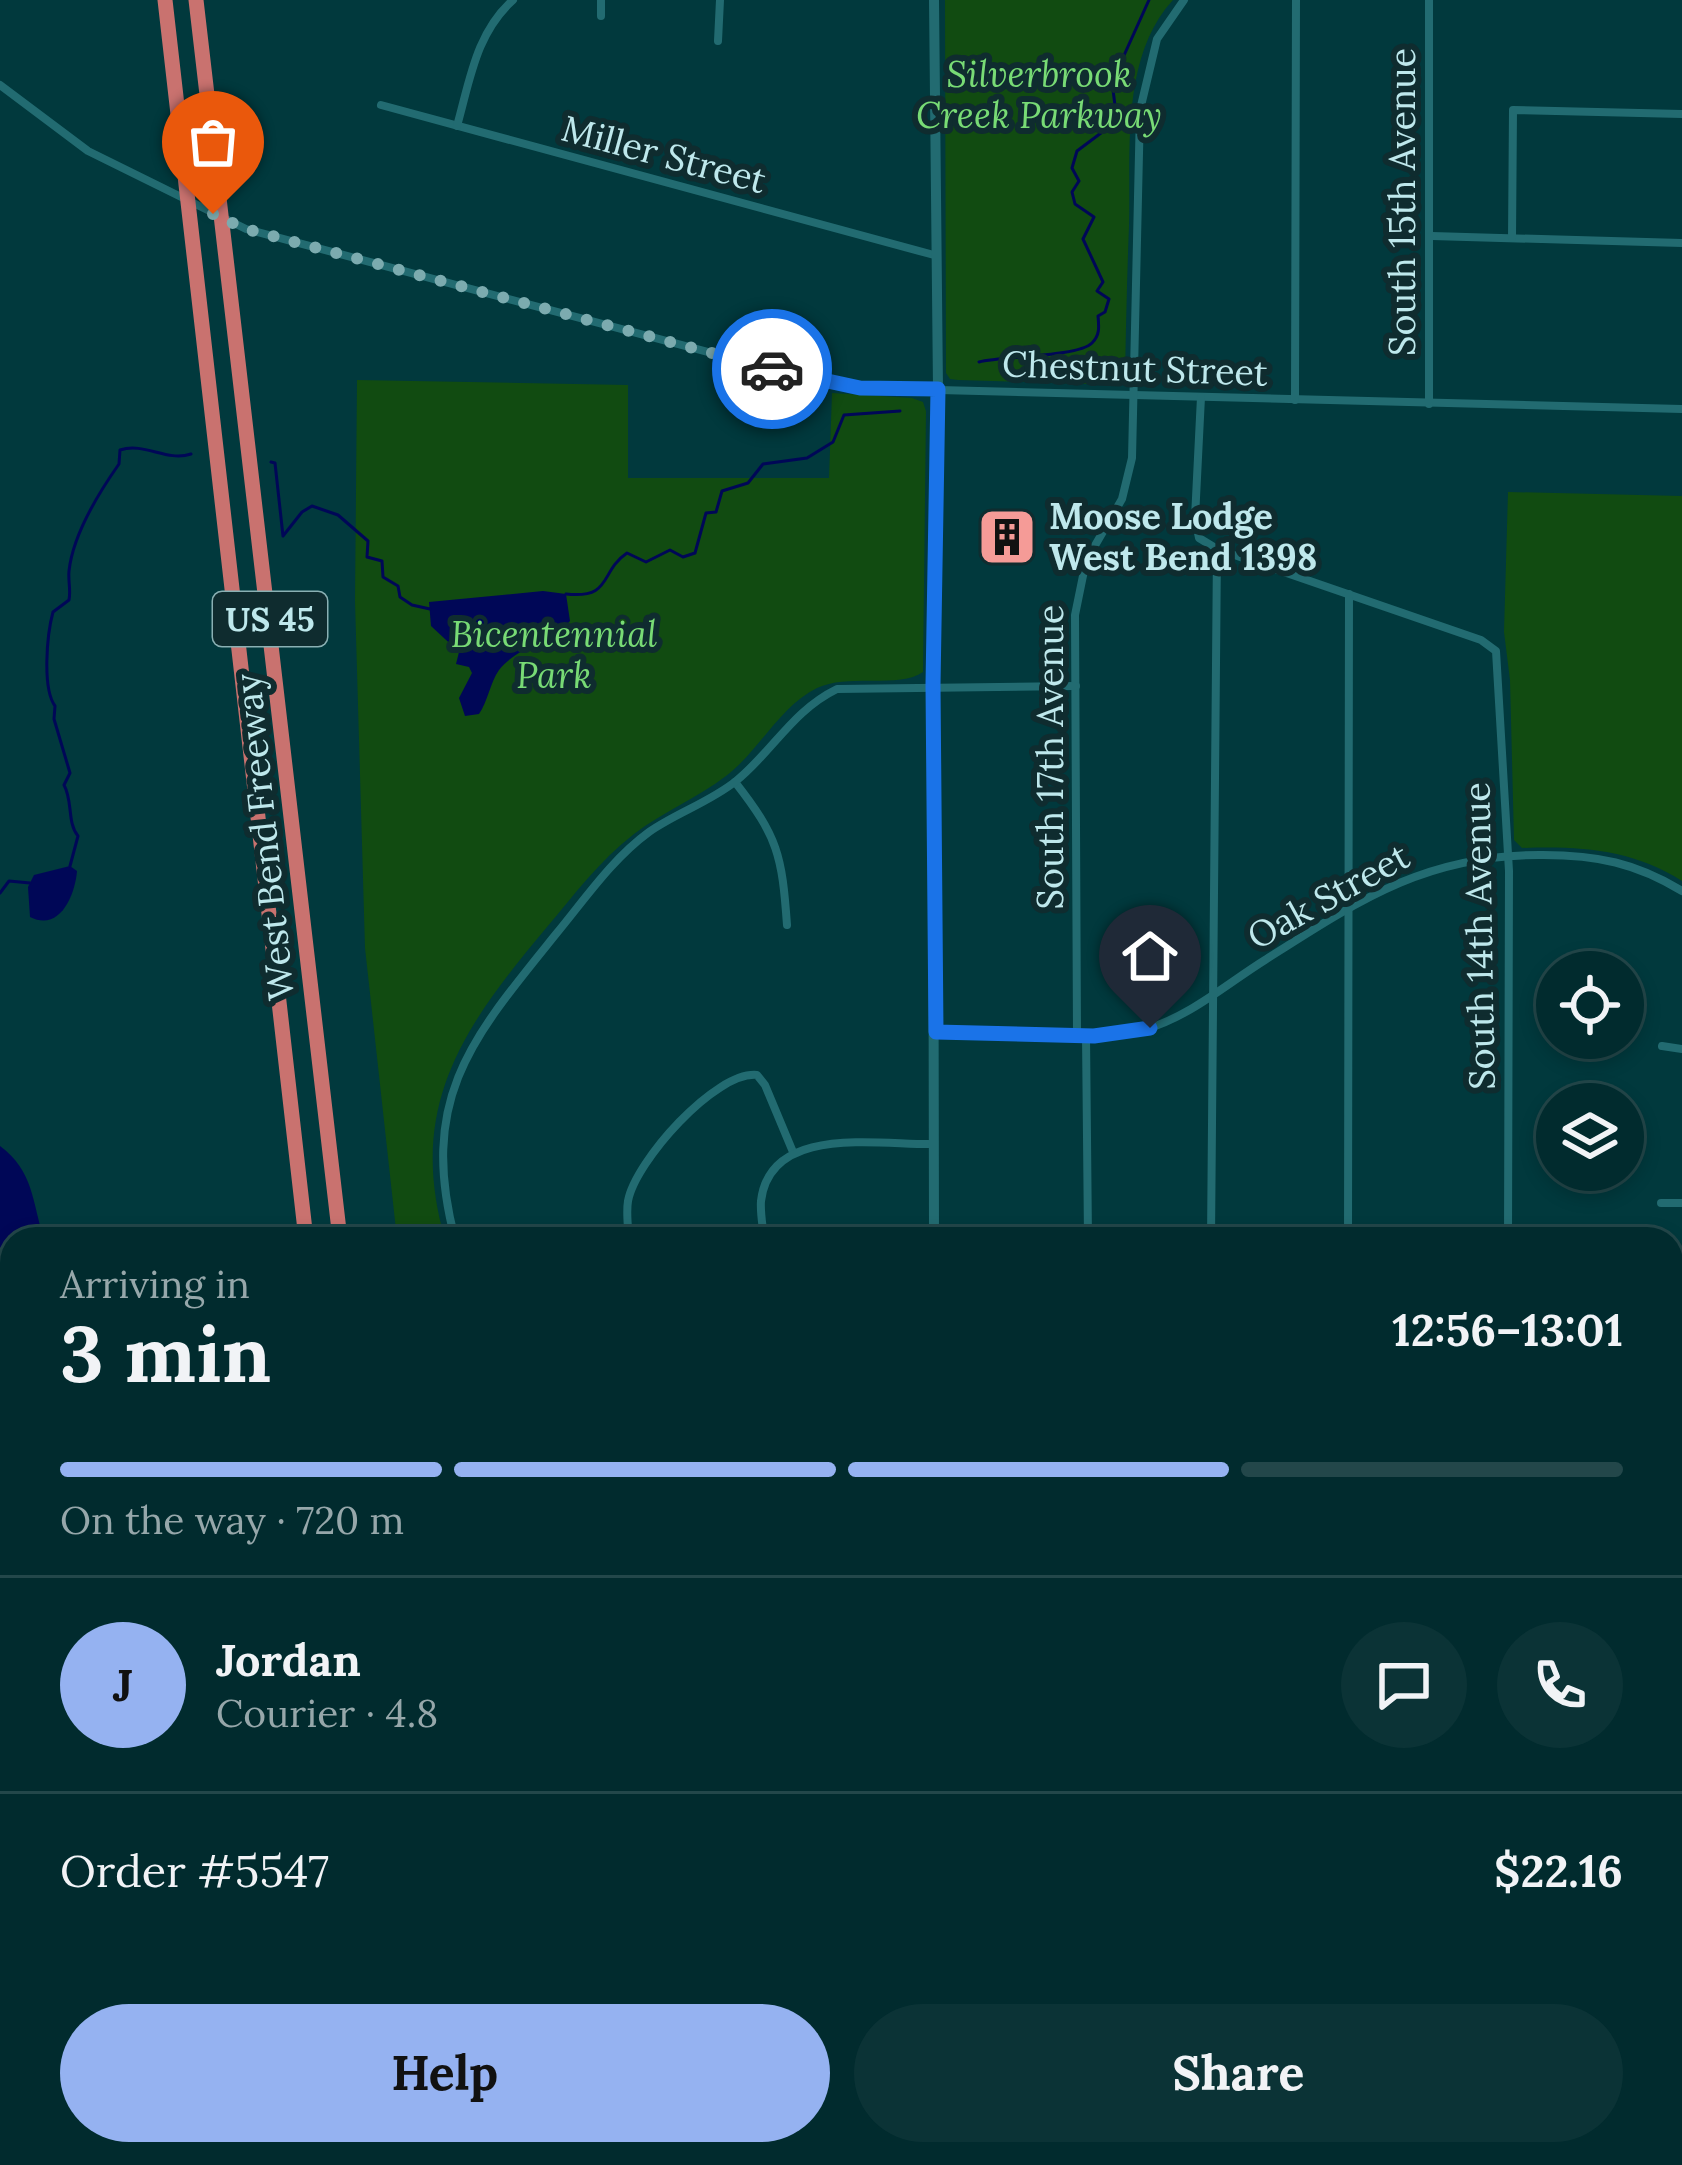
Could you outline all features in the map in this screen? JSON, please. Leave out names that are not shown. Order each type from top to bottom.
[{"type":"highway","name":"West Bend Freeway","points":[[165,0],[305,1227]]},
{"type":"highway","name":"West Bend Freeway","points":[[196,0],[339,1227]]},
{"type":"street","points":[[457,126],[479,45],[494,17],[513,0]]},
{"type":"street","points":[[601,16],[602,0]]},
{"type":"street","points":[[718,41],[720,0]]},
{"type":"street","points":[[934,0],[938,389],[934,1227]]},
{"type":"street","name":"South 17th Avenue","points":[[1088,1227],[1076,686],[1079,582],[1086,561],[1123,499],[1132,458],[1140,110],[1157,39],[1184,0]]},
{"type":"street","points":[[1295,400],[1296,0]]},
{"type":"street","name":"South 15th Avenue","points":[[1429,0],[1429,404]]},
{"type":"street","name":"Chestnut Street","points":[[0,85],[88,151],[246,229],[828,384],[1682,409]]},
{"type":"street","name":"Miller Street","points":[[380,105],[934,254]]},
{"type":"street","points":[[1511,238],[1513,110],[1682,114]]},
{"type":"street","points":[[1432,236],[1682,243]]},
{"type":"street","points":[[1202,397],[1195,518],[1199,538],[1216,549],[1349,594],[1348,1227]]},
{"type":"street","points":[[1211,1227],[1216,549]]},
{"type":"street","name":"South 14th Avenue","points":[[1349,594],[1481,640],[1496,651],[1508,855],[1508,1227]]},
{"type":"street","points":[[452,1227],[443,1193],[443,1140],[464,1061],[487,1019],[619,857],[650,831],[735,782],[813,701],[837,689],[1076,686]]},
{"type":"street","points":[[735,782],[766,822],[782,859],[788,925]]},
{"type":"street","name":"Oak Street","points":[[936,1032],[1081,1035],[1150,1028],[1348,908],[1429,870],[1467,859],[1572,855],[1618,860],[1682,891]]},
{"type":"street","points":[[1662,1046],[1682,1049]]},
{"type":"street","points":[[629,1227],[629,1195],[666,1136],[711,1090],[729,1081],[758,1075],[794,1152]]},
{"type":"street","points":[[763,1227],[761,1199],[775,1166],[794,1152],[825,1145],[933,1144]]},
{"type":"street","points":[[1661,1203],[1682,1203]]},
{"type":"green space","name":"Silverbrook Creek Parkway","points":[[945,0],[1173,0],[1144,49],[1132,107],[1125,377],[1121,385],[958,380],[946,373]]},
{"type":"green space","name":"Bicentennial Park","points":[[357,380],[628,385],[628,478],[829,478],[832,393],[923,402],[923,672],[901,680],[830,684],[804,696],[726,776],[634,834],[577,890],[491,998],[451,1070],[433,1148],[442,1227],[396,1227],[365,948],[355,601]]},
{"type":"green space","points":[[1508,492],[1682,496],[1682,881],[1625,856],[1585,849],[1522,848],[1514,840],[1510,680],[1504,632]]},
{"type":"shaded area","points":[[543,591],[566,594],[570,621],[506,662],[479,714],[465,716],[459,698],[472,673],[469,667],[456,664],[459,652],[431,626],[429,602]]},
{"type":"shaded area","points":[[70,866],[77,871],[64,909],[50,920],[30,917],[28,887],[34,875]]},
{"type":"shaded area","points":[[0,1146],[26,1177],[41,1227],[0,1227]]},
{"type":"waterway","points":[[979,362],[1072,351],[1096,337],[1098,316],[1105,312],[1109,299],[1097,291],[1103,282],[1083,239],[1094,217],[1075,204],[1072,192],[1079,181],[1072,168],[1077,151],[1117,121],[1112,82],[1149,0]]},
{"type":"waterway","points":[[566,594],[599,588],[627,553],[646,562],[670,550],[683,557],[695,553],[706,513],[716,512],[722,491],[748,483],[763,464],[807,458],[833,442],[844,415],[900,411]]},
{"type":"waterway","points":[[70,866],[78,836],[64,785],[70,773],[47,674],[53,612],[69,600],[76,542],[119,464],[120,450],[191,454]]},
{"type":"waterway","points":[[271,462],[275,463],[283,536],[312,506],[338,515],[368,541],[367,557],[382,561],[383,577],[398,586],[400,597],[430,609]]},
{"type":"waterway","points":[[0,893],[9,881],[30,883]]},
{"type":"way so far","points":[[213,214],[246,229],[772,369]]},
{"type":"place","name":"Moose Lodge West Bend 1398","points":[[1007,537]]},
{"type":"route","points":[[772,369],[860,388],[938,389],[933,685],[936,1032],[1094,1036],[1150,1028]]}]
